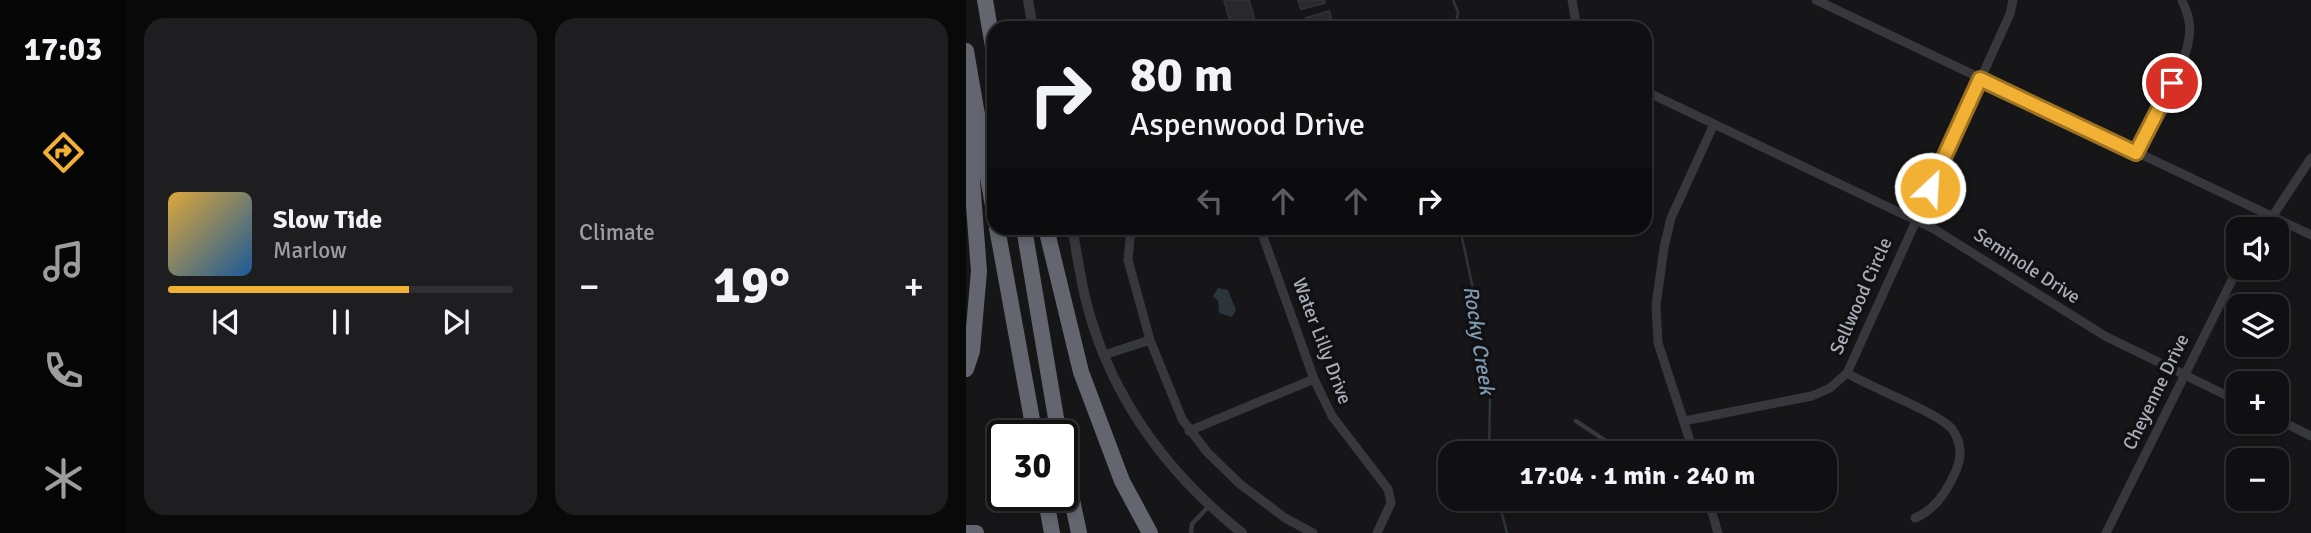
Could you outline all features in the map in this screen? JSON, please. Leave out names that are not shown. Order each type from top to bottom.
[{"type":"highway","points":[[966,51],[987,172]]},
{"type":"highway","points":[[966,102],[979,271],[972,351],[966,369]]},
{"type":"highway","points":[[998,235],[1032,420]]},
{"type":"highway","points":[[1025,235],[1056,420]]},
{"type":"highway","points":[[1048,235],[1081,372],[1122,481],[1150,533]]},
{"type":"highway","points":[[1048,511],[1052,533]]},
{"type":"highway","points":[[1074,511],[1079,533]]},
{"type":"highway","points":[[966,533],[976,533]]},
{"type":"street","points":[[1028,0],[1032,21]]},
{"type":"street","points":[[1572,0],[1576,21]]},
{"type":"street","points":[[1816,0],[2272,217],[2311,158]]},
{"type":"street","name":"Sellwood Circle","points":[[1684,421],[1812,396],[1830,388],[1847,373],[2010,13],[2013,0]]},
{"type":"street","points":[[2136,153],[2178,71],[2187,47],[2190,22],[2182,0]]},
{"type":"street","name":"Seminole Drive","points":[[1652,94],[1915,220],[1959,244],[2105,336],[2226,395]]},
{"type":"street","points":[[1690,441],[1658,343],[1656,305],[1671,218],[1714,124]]},
{"type":"street","points":[[2289,225],[2311,235]]},
{"type":"street","points":[[1073,235],[1087,302],[1104,355],[1136,420],[1168,464],[1209,506],[1242,533]]},
{"type":"street","points":[[1130,235],[1128,260],[1150,340],[1189,431],[1240,484],[1285,517],[1313,533]]},
{"type":"street","name":"Water Lilly Drive","points":[[1263,235],[1314,379],[1332,416],[1388,489],[1391,503],[1377,533]]},
{"type":"street","name":"Cheyenne Drive","points":[[2106,533],[2232,280]]},
{"type":"street","points":[[1104,355],[1150,340]]},
{"type":"street","points":[[1847,373],[1942,421],[1957,438],[1960,458],[1953,478],[1934,506],[1927,513],[1915,518]]},
{"type":"street","points":[[1189,431],[1314,379]]},
{"type":"street","points":[[2289,425],[2311,436]]},
{"type":"street","points":[[1712,511],[1718,533]]},
{"type":"lane","points":[[1576,421],[1606,441]]},
{"type":"lane","points":[[1191,533],[1192,524],[1209,506]]},
{"type":"shaded area","points":[[1218,288],[1228,290],[1236,310],[1232,317],[1219,313],[1218,301],[1213,296]]},
{"type":"building","points":[[1224,0],[1249,0],[1255,21],[1230,21]]},
{"type":"building","points":[[1298,0],[1324,0],[1325,3],[1301,9]]},
{"type":"building","points":[[1329,11],[1332,21],[1307,21],[1306,18]]},
{"type":"waterway","name":"Rocky Creek","points":[[1453,0],[1458,12],[1456,21]]},
{"type":"waterway","name":"Rocky Creek","points":[[1461,235],[1476,303],[1490,397],[1489,441]]},
{"type":"waterway","name":"Rocky Creek","points":[[1501,511],[1507,533]]},
{"type":"route","points":[[1930,188],[1980,79],[2136,153],[2172,83]]}]
